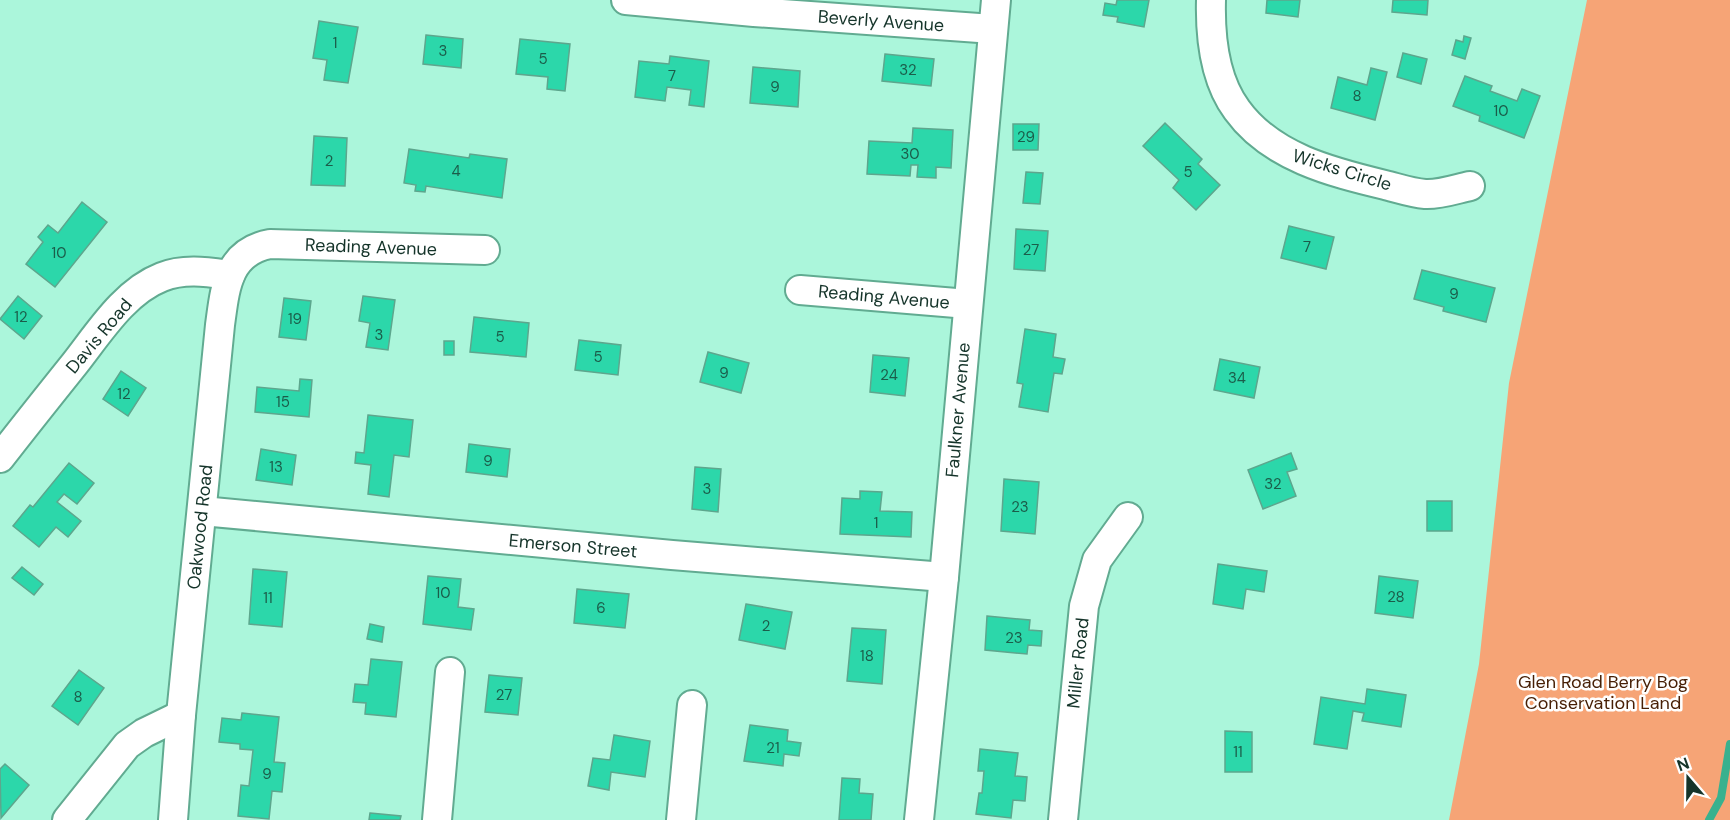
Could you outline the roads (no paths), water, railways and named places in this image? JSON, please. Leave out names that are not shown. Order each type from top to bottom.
[{"type":"street","name":"Beverly Avenue","points":[[626,0],[754,12],[993,29]]},
{"type":"street","name":"Faulkner Avenue","points":[[919,820],[944,578],[996,0]]},
{"type":"street","name":"Wicks Circle","points":[[1211,0],[1214,53],[1223,83],[1236,109],[1257,134],[1285,152],[1353,177],[1425,194],[1470,186]]},
{"type":"street","name":"Reading Avenue","points":[[258,247],[283,244],[485,250]]},
{"type":"street","name":"Oakwood Road","points":[[173,820],[181,715],[220,325],[230,275],[238,261],[258,247]]},
{"type":"street","name":"Davis Road","points":[[0,458],[113,315],[143,288],[162,277],[182,272],[230,275]]},
{"type":"street","name":"Reading Avenue","points":[[800,290],[968,304]]},
{"type":"street","name":"Emerson Street","points":[[202,511],[944,578]]},
{"type":"street","name":"Miller Road","points":[[1063,820],[1084,606],[1098,560],[1128,517]]},
{"type":"street","points":[[437,820],[450,672]]},
{"type":"street","points":[[681,820],[692,705]]},
{"type":"street","points":[[67,820],[127,746],[144,733],[181,715]]},
{"type":"waterway","points":[[1709,820],[1721,798],[1730,744]]},
{"type":"park label","name":"Glen Road Berry Bog Conservation Land","points":[[1603,692]]}]
